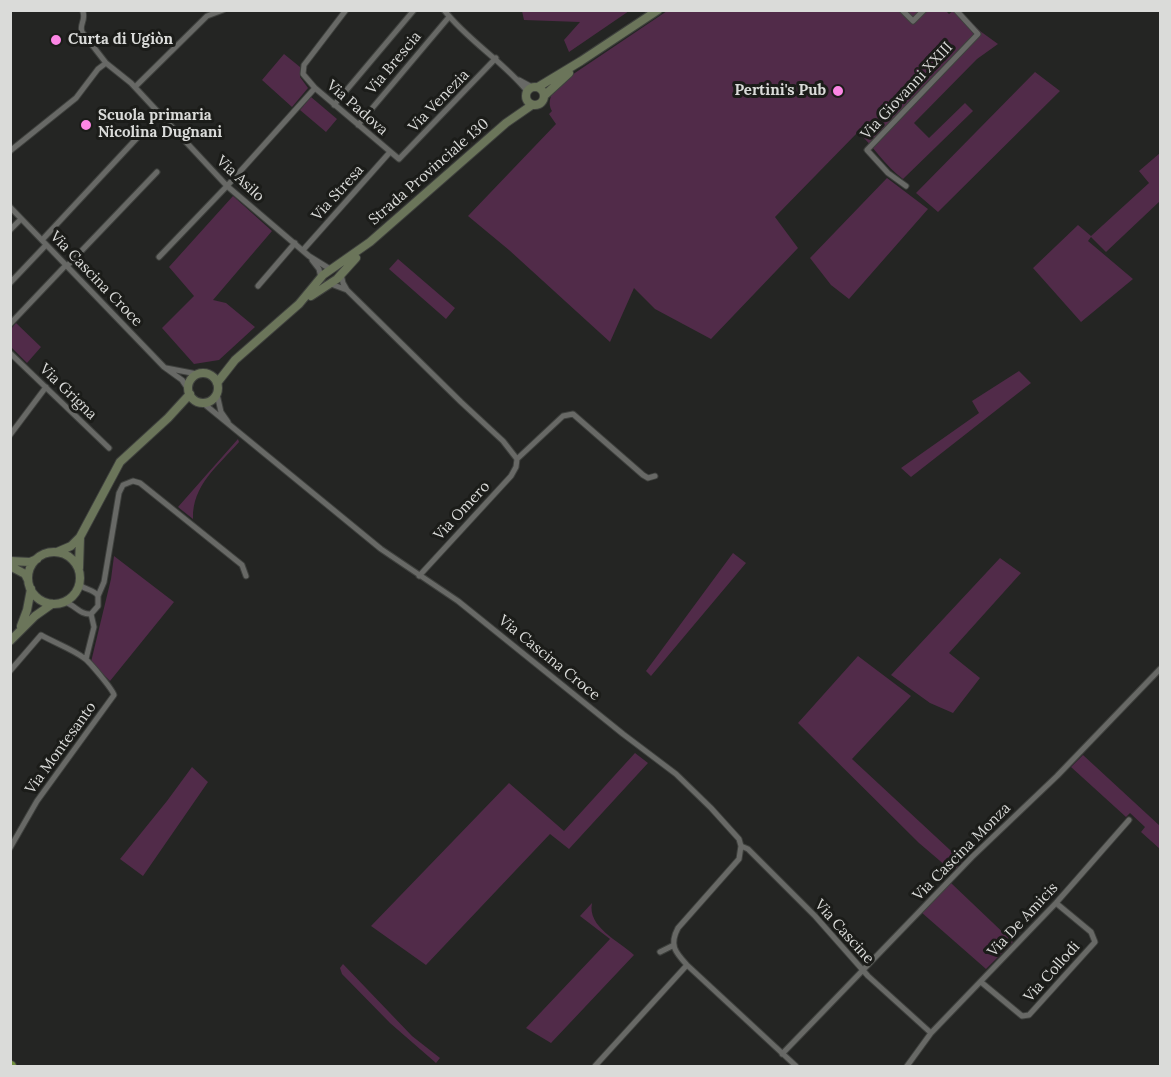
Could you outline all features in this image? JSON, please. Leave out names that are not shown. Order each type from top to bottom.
[{"type":"street","points":[[135,87],[207,16],[223,10]]},
{"type":"street","name":"Via Padova","points":[[345,10],[304,65],[303,74],[334,105],[399,159]]},
{"type":"street","points":[[334,105],[414,10]]},
{"type":"street","points":[[444,10],[519,80],[531,90],[543,90],[545,95]]},
{"type":"street","points":[[581,61],[545,95],[542,104],[532,105],[528,102],[531,90],[581,61],[658,10]]},
{"type":"street","points":[[902,10],[913,21],[924,10]]},
{"type":"street","name":"Via Giovanni XXIII","points":[[906,186],[888,173],[867,150],[978,34],[956,10]]},
{"type":"street","name":"Via Asilo","points":[[83,12],[82,32],[106,63],[135,87],[227,186],[303,250],[319,269],[321,278]]},
{"type":"street","name":"Via Brescia","points":[[358,125],[449,17]]},
{"type":"street","name":"Via Venezia","points":[[399,159],[496,58]]},
{"type":"street","points":[[10,151],[76,98],[98,69],[106,63]]},
{"type":"street","points":[[159,257],[227,186],[315,88]]},
{"type":"street","name":"Strada Provinciale 130","points":[[506,123],[531,90]]},
{"type":"street","name":"Strada Provinciale 130","points":[[210,375],[235,360],[299,304],[330,269],[370,242],[506,123],[532,105]]},
{"type":"street","points":[[10,283],[137,138]]},
{"type":"street","name":"Via Stresa","points":[[303,250],[390,152]]},
{"type":"street","points":[[10,324],[157,172]]},
{"type":"street","name":"Via Cascina Croce","points":[[10,207],[164,367],[182,380],[189,392]]},
{"type":"street","points":[[10,230],[21,219]]},
{"type":"street","name":"Strada Provinciale 130","points":[[299,304],[331,284],[370,242]]},
{"type":"street","points":[[258,286],[295,243]]},
{"type":"street","name":"Via Asilo","points":[[309,256],[330,269]]},
{"type":"street","points":[[341,274],[347,290],[503,441],[517,459]]},
{"type":"street","points":[[331,284],[347,290]]},
{"type":"street","name":"Via Grigna","points":[[10,353],[109,448]]},
{"type":"street","name":"Strada Provinciale 130","points":[[218,383],[235,360]]},
{"type":"street","points":[[164,367],[180,372],[210,375],[218,383],[217,394],[212,401],[188,406],[168,418]]},
{"type":"street","points":[[10,561],[30,562],[71,546],[80,537],[120,462],[168,418],[189,392],[190,380],[197,374]]},
{"type":"street","points":[[10,435],[46,387]]},
{"type":"street","points":[[189,392],[200,403]]},
{"type":"street","name":"Via Cascina Croce","points":[[217,394],[221,412],[231,425]]},
{"type":"street","name":"Via Cascina Croce","points":[[200,403],[231,425],[381,549],[419,576],[433,583],[484,621],[616,729],[676,774],[727,825],[739,839],[741,846]]},
{"type":"street","name":"Via Omero","points":[[419,576],[511,476],[517,459],[563,416],[573,414],[577,416],[643,475],[648,478],[655,476]]},
{"type":"street","points":[[95,593],[102,586],[119,493],[123,485],[133,481],[140,483],[242,566],[246,576]]},
{"type":"street","points":[[10,641],[20,629],[44,609],[52,604],[65,602],[72,597],[80,585],[80,537]]},
{"type":"street","points":[[57,552],[70,558],[79,569]]},
{"type":"street","points":[[20,629],[27,610],[30,569],[38,558]]},
{"type":"street","points":[[10,566],[25,574],[40,599],[52,604]]},
{"type":"street","points":[[80,585],[85,590],[95,593]]},
{"type":"street","points":[[65,602],[85,614],[91,614],[98,606],[95,593]]},
{"type":"street","points":[[86,659],[94,627],[91,614]]},
{"type":"street","name":"Via Montesanto","points":[[10,671],[41,635],[86,659],[113,689],[114,695],[37,801],[10,848]]},
{"type":"street","name":"Via Cascina Monza","points":[[782,1054],[972,856],[1057,776],[1161,669]]},
{"type":"street","name":"Via De Amicis","points":[[907,1066],[931,1033],[1056,903],[1129,820]]},
{"type":"street","points":[[741,846],[738,859],[678,928],[672,940],[672,946],[687,965],[794,1066]]},
{"type":"street","name":"Via Cascine","points":[[741,846],[748,849],[863,969],[931,1033]]},
{"type":"street","name":"Via Collodi","points":[[981,982],[1022,1016],[1029,1015],[1095,942],[1091,932],[1056,903]]},
{"type":"street","points":[[660,952],[672,946]]},
{"type":"street","points":[[596,1066],[687,965]]},
{"type":"shaded area","points":[[522,10],[629,11],[569,52],[564,40],[580,22],[524,20]]},
{"type":"shaded area","points":[[945,10],[949,14],[953,11],[960,11],[980,31],[998,44],[977,59],[914,123],[929,138],[965,103],[973,111],[903,179],[858,132],[775,217],[798,248],[711,339],[655,309],[634,288],[610,342],[468,216],[556,124],[549,114],[552,111],[550,100],[560,83],[667,11]]},
{"type":"shaded area","points":[[284,54],[300,67],[300,77],[308,88],[292,107],[262,80]]},
{"type":"shaded area","points":[[1035,72],[1060,91],[938,212],[916,193]]},
{"type":"shaded area","points":[[311,97],[337,119],[326,132],[300,110]]},
{"type":"shaded area","points":[[1160,153],[1160,201],[1106,252],[1091,237],[1088,241],[1133,279],[1081,322],[1033,268],[1078,225],[1091,236],[1149,183],[1139,171]]},
{"type":"shaded area","points":[[887,178],[928,209],[849,299],[831,285],[810,258]]},
{"type":"shaded area","points":[[233,196],[272,231],[213,300],[226,303],[255,327],[219,360],[194,364],[162,328],[194,296],[169,267]]},
{"type":"shaded area","points":[[398,259],[455,308],[446,319],[389,269]]},
{"type":"shaded area","points":[[16,323],[41,347],[27,363],[11,347],[11,329]]},
{"type":"shaded area","points":[[1019,371],[1031,383],[911,477],[901,468],[979,413],[972,401]]},
{"type":"shaded area","points":[[238,439],[239,442],[202,486],[194,507],[193,519],[178,507]]},
{"type":"shaded area","points":[[733,553],[746,563],[651,676],[646,671]]},
{"type":"shaded area","points":[[114,556],[174,602],[110,681],[91,662],[111,579]]},
{"type":"shaded area","points":[[1000,558],[1021,573],[949,653],[980,678],[953,713],[930,703],[891,675]]},
{"type":"shaded area","points":[[858,656],[911,696],[852,759],[963,862],[953,872],[919,843],[798,723]]},
{"type":"shaded area","points":[[635,753],[648,763],[569,849],[550,834],[426,965],[371,926],[509,783],[564,831]]},
{"type":"shaded area","points":[[1083,755],[1160,826],[1160,849],[1141,832],[1145,827],[1130,813],[1126,817],[1071,767]]},
{"type":"shaded area","points":[[192,767],[208,782],[143,876],[120,859]]},
{"type":"shaded area","points":[[951,883],[1013,942],[986,969],[921,912]]},
{"type":"shaded area","points":[[592,903],[594,919],[599,926],[634,955],[551,1043],[526,1028],[610,939],[580,916]]},
{"type":"shaded area","points":[[343,964],[412,1036],[440,1058],[436,1063],[390,1023],[342,974],[340,968]]},
{"type":"place","name":"Curta di Ugiòn","points":[[56,40]]},
{"type":"place","name":"Pertini's Pub","points":[[838,91]]},
{"type":"place","name":"Scuola primaria Nicolina Dugnani","points":[[86,125]]}]
